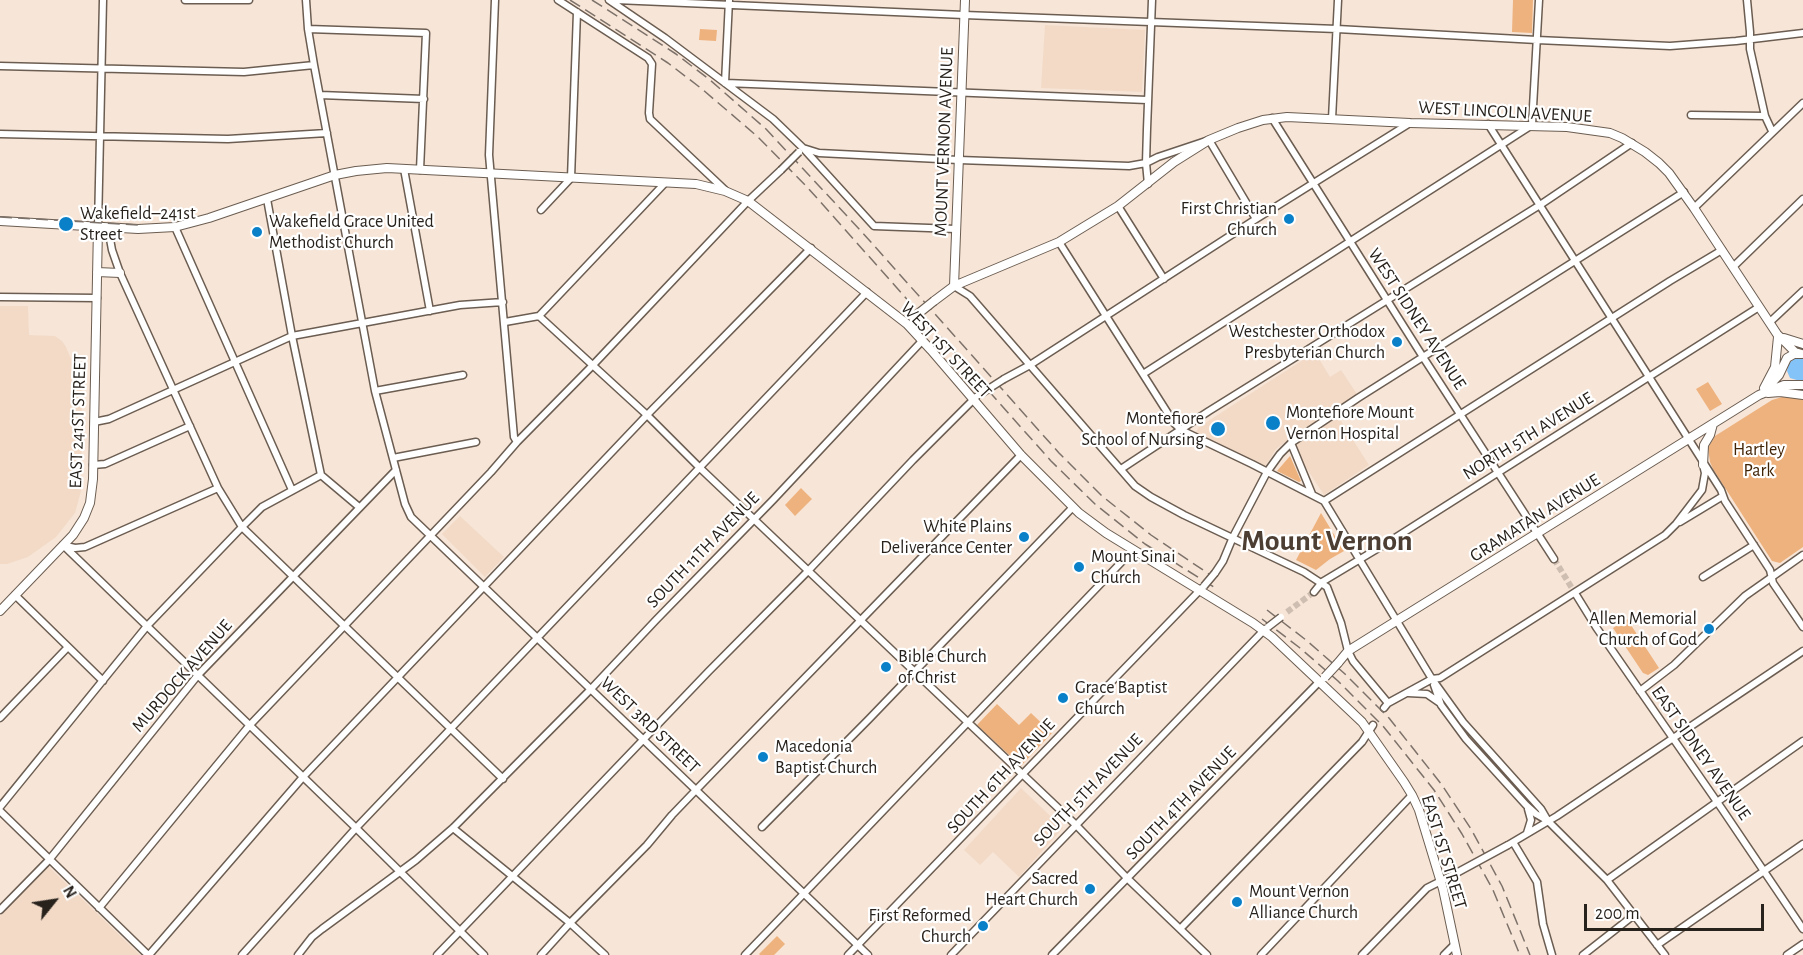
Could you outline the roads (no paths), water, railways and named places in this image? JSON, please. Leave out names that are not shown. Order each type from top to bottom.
[{"type":"main road","name":"MOUNT VERNON AVENUE","points":[[954,286],[965,0]]},
{"type":"main road","name":"WEST LINCOLN AVENUE","points":[[907,324],[954,286],[1059,242],[1118,206],[1174,162],[1209,140],[1238,128],[1272,118],[1287,117],[1410,123],[1567,126],[1610,133],[1632,143],[1659,163],[1684,192],[1770,322],[1784,354],[1785,379],[1800,385]]},
{"type":"main road","name":"WEST 1ST STREET","points":[[0,221],[147,230],[175,227],[201,221],[335,175],[371,169],[456,171],[696,184],[725,191],[748,201],[907,324],[976,397],[1021,455],[1073,507],[1106,533],[1202,588],[1266,629],[1325,676]]},
{"type":"main road","name":"EAST 241ST STREET","points":[[0,611],[78,528],[89,508],[93,465],[98,227]]},
{"type":"main road","points":[[97,272],[120,273]]},
{"type":"main road","name":"WEST LINCOLN AVENUE","points":[[1778,336],[1795,352],[1802,354]]},
{"type":"main road","points":[[1762,394],[1775,367],[1778,336],[1803,344]]},
{"type":"main road","points":[[1783,364],[1790,356],[1802,354]]},
{"type":"main road","name":"GRAMATAN AVENUE","points":[[1762,394],[1779,375],[1783,364]]},
{"type":"main road","name":"GRAMATAN AVENUE","points":[[1325,676],[1348,651],[1713,424],[1777,387],[1800,385]]},
{"type":"main road","points":[[1762,394],[1780,392],[1803,395]]},
{"type":"main road","points":[[1703,465],[1704,445],[1713,424]]},
{"type":"main road","name":"EAST 1ST STREET","points":[[1325,676],[1362,722],[1371,729],[1412,795],[1419,810],[1441,881],[1456,955]]},
{"type":"street","name":"EAST 241ST STREET","points":[[98,227],[103,0]]},
{"type":"street","points":[[185,0],[249,0]]},
{"type":"street","points":[[306,0],[314,65],[362,324],[375,391],[396,470]]},
{"type":"street","points":[[495,0],[489,154],[514,437],[517,442]]},
{"type":"street","points":[[558,0],[648,58],[652,64],[650,119],[725,191]]},
{"type":"street","points":[[609,0],[773,119],[873,226],[956,229]]},
{"type":"street","points":[[616,0],[1337,28],[1670,46],[1803,33]]},
{"type":"street","points":[[1148,184],[1146,163],[1152,0]]},
{"type":"street","points":[[1332,119],[1338,0]]},
{"type":"street","points":[[1143,374],[1532,125],[1539,0]]},
{"type":"street","points":[[1747,0],[1750,49],[1765,116],[1772,132]]},
{"type":"street","points":[[725,83],[729,3]]},
{"type":"street","points":[[541,210],[571,178],[578,12]]},
{"type":"street","points":[[308,29],[426,33],[420,170]]},
{"type":"street","points":[[0,66],[244,72],[314,65]]},
{"type":"street","points":[[725,83],[1148,100]]},
{"type":"street","points":[[320,95],[424,99]]},
{"type":"street","points":[[1694,208],[1803,103]]},
{"type":"street","points":[[1691,115],[1765,116]]},
{"type":"street","name":"WEST SIDNEY AVENUE","points":[[1272,118],[1423,357],[1539,533]]},
{"type":"street","points":[[437,955],[644,738],[976,397],[1410,123]]},
{"type":"street","points":[[1487,124],[1770,570],[1774,584],[1803,627]]},
{"type":"street","points":[[0,134],[228,139],[327,133]]},
{"type":"street","points":[[1209,140],[1256,219]]},
{"type":"street","name":"WEST LINCOLN AVENUE","points":[[801,150],[819,153],[958,160],[1129,166],[1146,163],[1209,140]]},
{"type":"street","points":[[1121,469],[1209,411],[1539,205],[1632,143]]},
{"type":"street","points":[[99,908],[249,726],[517,442],[748,201],[801,150]]},
{"type":"street","points":[[404,169],[430,311]]},
{"type":"street","points":[[505,322],[539,316],[665,183]]},
{"type":"street","name":"SOUTH 6TH AVENUE","points":[[848,955],[1215,573],[1267,472],[1291,443],[1358,398],[1684,192]]},
{"type":"street","points":[[267,199],[321,475],[359,507]]},
{"type":"street","points":[[1733,267],[1803,199]]},
{"type":"street","points":[[1118,206],[1164,279]]},
{"type":"street","points":[[175,227],[292,490]]},
{"type":"street","points":[[108,228],[112,250],[120,273],[218,488],[242,527],[502,779]]},
{"type":"street","points":[[1059,242],[1174,423],[1181,430],[1324,501],[1432,679],[1485,754],[1526,805],[1548,821]]},
{"type":"street","points":[[321,475],[262,507],[242,527],[147,626],[0,809],[49,860],[149,955],[303,777],[647,415],[811,248]]},
{"type":"street","points":[[1324,501],[1722,250]]},
{"type":"street","points":[[954,286],[970,296],[1135,486],[1184,515],[1322,582],[1331,594],[1353,661],[1386,705],[1432,679],[1440,678],[1656,541],[1676,524],[1723,496]]},
{"type":"street","points":[[1770,322],[1803,291]]},
{"type":"street","points":[[242,955],[356,828],[867,292]]},
{"type":"street","points":[[0,297],[97,298]]},
{"type":"street","points":[[94,422],[109,419],[292,336],[460,305],[502,302]]},
{"type":"street","name":"NORTH 5TH AVENUE","points":[[1314,592],[1322,582],[1359,561],[1759,307]]},
{"type":"street","points":[[539,316],[647,415],[1076,825],[1207,955]]},
{"type":"street","name":"SOUTH 11TH AVENUE","points":[[298,955],[322,929],[437,843],[453,828],[591,689],[922,341]]},
{"type":"street","points":[[375,391],[463,375]]},
{"type":"street","points":[[93,465],[105,464],[190,426]]},
{"type":"street","points":[[393,458],[476,442]]},
{"type":"street","points":[[1291,443],[1312,495]]},
{"type":"street","points":[[540,955],[647,845],[696,790],[1021,455]]},
{"type":"street","points":[[1676,524],[1702,490],[1705,473],[1703,465]]},
{"type":"street","name":"WEST 3RD STREET","points":[[396,470],[411,517],[868,955]]},
{"type":"street","name":"MURDOCK AVENUE","points":[[0,910],[49,860],[198,675],[396,470]]},
{"type":"street","points":[[63,545],[75,548],[85,547],[218,488]]},
{"type":"street","points":[[762,827],[1073,507]]},
{"type":"street","points":[[1539,533],[1554,559]]},
{"type":"street","points":[[63,545],[484,955]]},
{"type":"street","points":[[1703,577],[1754,545]]},
{"type":"street","points":[[745,955],[1133,550]]},
{"type":"street","points":[[1640,691],[1674,665],[1745,596],[1803,555]]},
{"type":"street","name":"EAST SIDNEY AVENUE","points":[[1575,593],[1803,930]]},
{"type":"street","points":[[15,595],[103,681]]},
{"type":"street","name":"SOUTH 5TH AVENUE","points":[[951,955],[1266,629],[1287,612]]},
{"type":"street","points":[[0,718],[68,647]]},
{"type":"street","points":[[1362,955],[1427,888],[1511,844],[1548,821],[1803,651]]},
{"type":"street","name":"SOUTH 4TH AVENUE","points":[[1052,955],[1325,676]]},
{"type":"street","points":[[1432,679],[1441,705]]},
{"type":"street","points":[[1407,693],[1428,694],[1441,705],[1459,730],[1541,809],[1548,821],[1607,880],[1665,955]]},
{"type":"street","points":[[1180,929],[1362,742],[1371,729]]},
{"type":"street","points":[[1607,880],[1803,741]]},
{"type":"street","points":[[1261,955],[1412,795]]},
{"type":"street","points":[[1526,805],[1531,819],[1527,834]]},
{"type":"street","points":[[453,828],[570,923],[605,955]]},
{"type":"street","points":[[1511,844],[1537,882],[1543,924],[1552,955]]},
{"type":"street","points":[[1657,945],[1803,844]]},
{"type":"street","points":[[1583,955],[1634,915]]},
{"type":"street","points":[[1787,955],[1803,944]]},
{"type":"street","points":[[1444,955],[1454,945]]},
{"type":"water","points":[[1795,358],[1803,359],[1803,380],[1800,381],[1790,378],[1787,371],[1789,363]]},
{"type":"tunnel","points":[[1554,559],[1575,593]]},
{"type":"tunnel","points":[[1287,612],[1314,592]]},
{"type":"railway","points":[[570,0],[668,63],[758,137],[808,188],[1051,461],[1095,504],[1145,544],[1217,589]]},
{"type":"railway","points":[[592,0],[676,54],[766,129],[861,231],[1059,453],[1102,496],[1151,535],[1209,574]]},
{"type":"railway","points":[[0,217],[138,225]]},
{"type":"railway","points":[[1267,610],[1345,674],[1389,718],[1442,785],[1471,829],[1502,886],[1530,955]]},
{"type":"railway","points":[[1262,619],[1338,681],[1383,726],[1434,790],[1493,890],[1520,955]]},
{"type":"place","name":"First Christian Church","points":[[1289,219]]},
{"type":"place","name":"Wakefield–241st Street","points":[[66,224]]},
{"type":"place","name":"Wakefield Grace United Methodist Church","points":[[257,232]]},
{"type":"place","name":"Westchester Orthodox Presbyterian Church","points":[[1397,342]]},
{"type":"place","name":"Montefiore Mount Vernon Hospital","points":[[1273,423]]},
{"type":"place","name":"Montefiore School of Nursing","points":[[1218,429]]},
{"type":"place","name":"White Plains Deliverance Center","points":[[1024,537]]},
{"type":"place","name":"Mount Sinai Church","points":[[1079,567]]},
{"type":"place","name":"Allen Memorial Church of God","points":[[1709,629]]},
{"type":"place","name":"Bible Church of Christ","points":[[886,667]]},
{"type":"place","name":"Grace Baptist Church","points":[[1063,698]]},
{"type":"place","name":"Macedonia Baptist Church","points":[[763,757]]},
{"type":"place","name":"Sacred Heart Church","points":[[1090,889]]},
{"type":"place","name":"Mount Vernon Alliance Church","points":[[1237,902]]},
{"type":"place","name":"First Reformed Church","points":[[983,926]]},
{"type":"district","name":"Mount Vernon","points":[[1327,541]]},
{"type":"park label","name":"Hartley Park","points":[[1759,460]]}]
